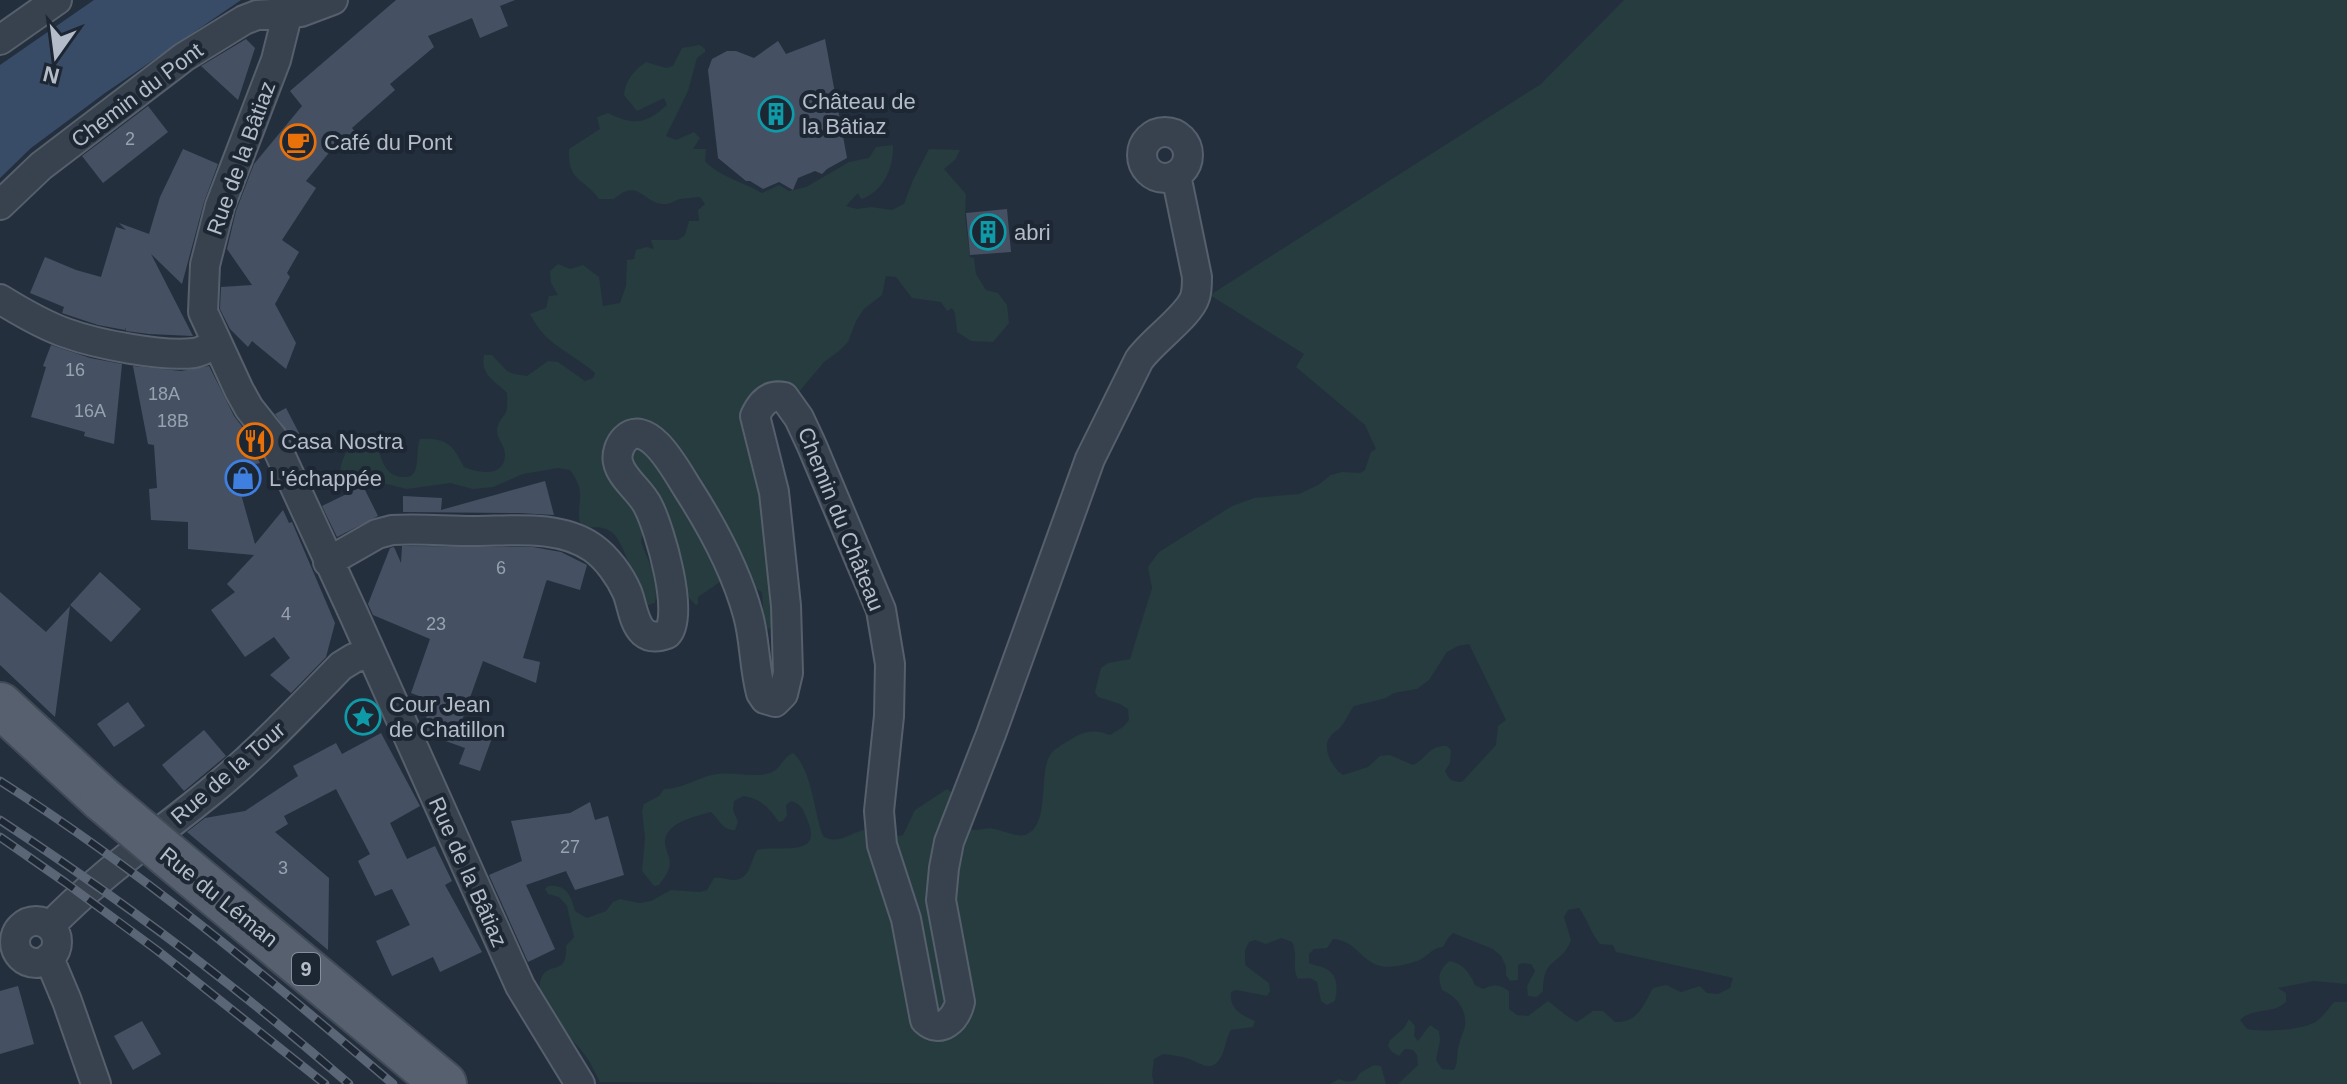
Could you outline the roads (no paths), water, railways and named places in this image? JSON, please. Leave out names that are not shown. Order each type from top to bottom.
[{"type":"main road","name":"Rue du Léman","points":[[0,705],[102,799],[444,1084]]},
{"type":"street","points":[[0,40],[57,0]]},
{"type":"street","name":"Chemin du Pont","points":[[0,205],[41,166],[184,57],[244,20],[286,4],[301,12],[333,0]]},
{"type":"street","name":"Rue de la Bâtiaz","points":[[286,4],[276,60],[220,206],[205,265],[203,312],[249,408],[272,437],[520,986],[580,1084]]},
{"type":"street","name":"Chemin du Château","points":[[328,562],[377,534],[392,530],[544,531],[593,548],[618,576],[643,632],[653,637],[667,634],[673,625],[674,608],[660,538],[648,506],[618,462],[618,454],[626,439],[632,435],[646,436],[659,446],[670,461],[711,525],[730,564],[747,612],[761,693],[765,699],[775,702],[783,694],[788,673],[786,606],[774,492],[755,416],[769,398],[784,397],[806,432],[881,610],[890,664],[889,716],[879,811],[882,845],[906,919],[925,1020],[938,1027],[949,1022],[957,1014],[960,1002],[941,900],[949,842],[1090,459],[1139,360],[1191,306],[1196,294],[1197,277],[1176,175]]},
{"type":"street","points":[[0,299],[36,320],[87,340],[178,353],[195,353],[216,343]]},
{"type":"street","name":"Rue de la Tour","points":[[50,926],[105,873],[232,774],[287,723],[341,666],[370,653]]},
{"type":"street","points":[[38,922],[50,926],[57,941],[55,950],[40,963],[27,961],[8,943],[25,924],[38,922]]},
{"type":"street","points":[[49,958],[96,1084]]},
{"type":"water","points":[[94,0],[241,0],[105,93],[31,148],[0,178],[0,65]]},
{"type":"railway","points":[[0,781],[153,888],[393,1084]]},
{"type":"railway","points":[[0,820],[179,946],[349,1084]]},
{"type":"railway","points":[[0,837],[158,951],[325,1084]]},
{"type":"place","name":"Château de la Bâtiaz","points":[[776,114]]},
{"type":"place","name":"Café du Pont","points":[[298,142]]},
{"type":"place","name":"abri","points":[[988,232]]},
{"type":"place","name":"Casa Nostra","points":[[255,441]]},
{"type":"place","name":"L'échappée","points":[[243,478]]},
{"type":"place","name":"Cour Jean de Chatillon","points":[[363,717]]}]
